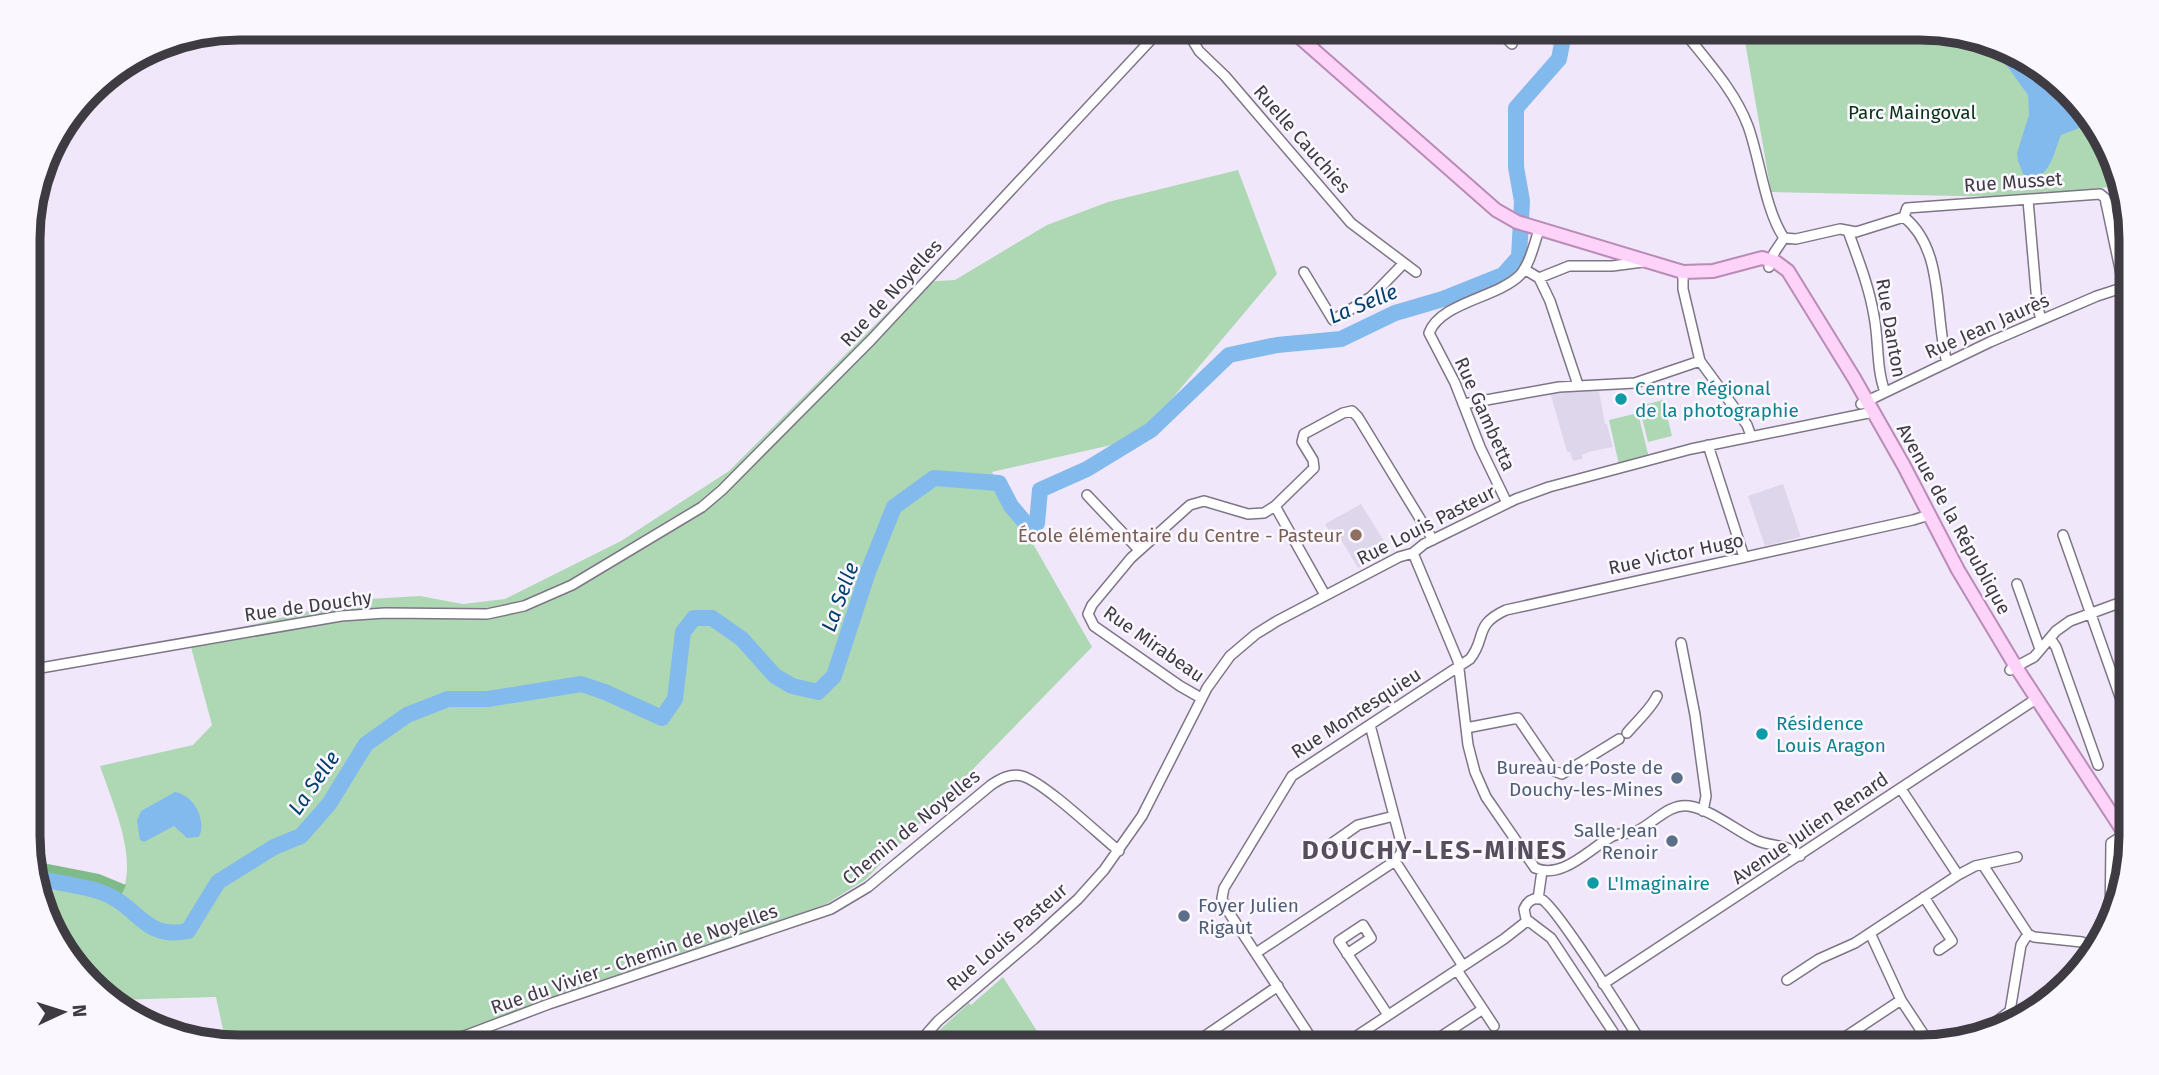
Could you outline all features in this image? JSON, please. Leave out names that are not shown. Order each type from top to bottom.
[{"type":"main road","points":[[1303,40],[1496,210],[1510,218],[1535,229],[1683,272],[1699,273],[1758,258],[1770,264]]},
{"type":"main road","name":"Avenue de la République","points":[[1770,264],[1784,267],[1795,281],[2013,669],[2119,830]]},
{"type":"street","name":"Rue de Noyelles","points":[[623,555],[702,507],[730,483],[871,341],[1150,40]]},
{"type":"street","name":"Ruelle Cauchies","points":[[1193,40],[1351,223],[1416,272]]},
{"type":"street","points":[[1509,40],[1513,44]]},
{"type":"street","points":[[1690,40],[1738,104],[1750,132],[1774,218],[1784,239]]},
{"type":"street","name":"Rue Musset","points":[[1904,217],[1907,208],[2100,194],[2105,198],[2106,204],[2115,203]]},
{"type":"street","points":[[2028,200],[2037,303],[2041,320]]},
{"type":"street","points":[[2106,204],[2119,255]]},
{"type":"street","points":[[1784,239],[1796,239],[1840,229],[1860,231],[1904,217],[1922,239],[1933,262],[1938,322],[1947,363]]},
{"type":"street","points":[[1535,229],[1524,269],[1539,278],[1550,301],[1578,385]]},
{"type":"street","name":"Rue Danton","points":[[1848,231],[1873,310],[1885,393]]},
{"type":"street","points":[[1770,264],[1784,239]]},
{"type":"street","points":[[1539,278],[1548,272],[1573,266],[1604,266],[1644,261]]},
{"type":"street","points":[[1304,272],[1333,320],[1371,297],[1404,263]]},
{"type":"street","name":"Rue Gambetta","points":[[1507,503],[1480,447],[1455,383],[1430,339],[1432,328],[1447,314],[1507,285],[1524,269]]},
{"type":"street","points":[[1683,272],[1683,289],[1700,361],[1747,425],[1751,436]]},
{"type":"street","name":"Rue Jean Jaurès","points":[[1867,407],[1885,393],[1947,363],[2119,288]]},
{"type":"street","points":[[1464,404],[1523,392],[1578,385],[1635,383],[1700,361]]},
{"type":"street","name":"Rue Louis Pasteur","points":[[926,1035],[938,1021],[1078,899],[1119,851],[1143,816],[1201,698],[1220,668],[1240,646],[1262,630],[1507,503],[1549,487],[1867,407]]},
{"type":"street","points":[[1087,495],[1139,551],[1179,513],[1197,502],[1212,502],[1252,515],[1264,513],[1275,506],[1314,468],[1313,460],[1302,442],[1302,436],[1343,413],[1352,411],[1357,415],[1433,540]]},
{"type":"street","points":[[1708,445],[1744,557]]},
{"type":"street","points":[[1275,506],[1325,595]]},
{"type":"street","name":"Rue Victor Hugo","points":[[1460,666],[1472,657],[1482,628],[1488,621],[1510,608],[1926,516]]},
{"type":"street","points":[[2063,535],[2119,694]]},
{"type":"street","name":"Rue Mirabeau","points":[[1139,551],[1092,605],[1088,618],[1094,626],[1180,687],[1201,698]]},
{"type":"street","points":[[1413,553],[1460,666],[1471,760],[1483,792],[1532,866],[1542,871],[1563,868],[1614,835],[1636,831],[1678,807],[1690,806],[1757,841],[1793,850],[1800,856]]},
{"type":"street","name":"Rue de Douchy","points":[[40,668],[341,616],[397,613],[478,614],[505,611],[557,593],[623,555]]},
{"type":"street","name":"Avenue de la République","points":[[2017,584],[2040,649]]},
{"type":"street","points":[[2013,669],[2030,660],[2070,621],[2119,603]]},
{"type":"street","points":[[2050,638],[2056,647],[2098,765]]},
{"type":"street","points":[[1681,643],[1695,715],[1706,796],[1703,811]]},
{"type":"street","name":"Rue Montesquieu","points":[[1309,1034],[1224,905],[1224,888],[1289,779],[1460,666]]},
{"type":"street","points":[[1466,728],[1518,718],[1554,771],[1565,773],[1623,736],[1652,706],[1657,696]]},
{"type":"street","name":"Avenue Julien Renard","points":[[1603,984],[2033,701]]},
{"type":"street","points":[[1256,953],[1395,861],[1402,850],[1370,725]]},
{"type":"street","name":"Chemin de Noyelles","points":[[805,919],[831,909],[863,891],[1001,779],[1018,775],[1041,787],[1119,851]]},
{"type":"street","points":[[1900,789],[1958,874]]},
{"type":"street","points":[[1331,844],[1358,825],[1394,816]]},
{"type":"street","name":"Avenue de la République","points":[[2110,891],[2111,843],[2119,841]]},
{"type":"street","points":[[1787,980],[1819,959],[1851,945],[1971,867],[2017,857]]},
{"type":"street","points":[[1395,861],[1494,1026]]},
{"type":"street","points":[[1983,865],[2028,934],[2082,942],[2086,945]]},
{"type":"street","points":[[1538,899],[1542,871]]},
{"type":"street","points":[[1924,897],[1952,941],[1938,950]]},
{"type":"street","points":[[1615,1034],[1554,942],[1527,920],[1524,913],[1530,901],[1545,901],[1564,925],[1636,1034]]},
{"type":"street","points":[[1536,926],[1547,921],[1550,908]]},
{"type":"street","name":"Rue du Vivier - Chemin de Noyelles","points":[[466,1035],[557,1000],[805,919]]},
{"type":"street","points":[[1360,1034],[1515,931],[1527,920]]},
{"type":"street","points":[[1870,933],[1901,1000],[1923,1034]]},
{"type":"street","points":[[2004,1016],[2010,1011],[2021,945],[2028,934]]},
{"type":"street","points":[[1347,954],[1388,1016]]},
{"type":"street","points":[[1207,1034],[1278,986]]},
{"type":"street","points":[[1850,1034],[1901,1000]]},
{"type":"street","points":[[1444,1034],[1483,1009]]},
{"type":"shaded area","points":[[1599,391],[1605,424],[1613,447],[1589,452],[1582,455],[1583,459],[1573,461],[1570,452],[1567,452],[1550,392]]},
{"type":"shaded area","points":[[1783,484],[1801,537],[1765,546],[1748,496]]},
{"type":"shaded area","name":"École élémentaire du Centre - Pasteur","points":[[1361,504],[1384,541],[1373,546],[1379,557],[1358,568],[1340,538],[1334,540],[1325,524]]},
{"type":"green space","name":"Parc Maingoval","points":[[1745,40],[1920,40],[1959,44],[1984,51],[2030,74],[2051,90],[2078,118],[2104,163],[2112,187],[2010,197],[1771,192]]},
{"type":"green space","points":[[1238,170],[1277,274],[1138,439],[992,472],[1092,647],[865,880],[826,904],[544,1000],[465,1035],[224,1034],[216,997],[127,1000],[81,957],[55,912],[46,884],[121,895],[126,881],[125,848],[117,813],[100,766],[193,745],[212,725],[191,647],[241,639],[240,628],[353,600],[420,596],[463,604],[505,599],[621,541],[729,471],[918,282],[955,280],[1047,225],[1108,202]]},
{"type":"green space","points":[[1663,400],[1672,436],[1648,442],[1639,406]]},
{"type":"green space","points":[[1638,413],[1649,458],[1619,465],[1609,420]]},
{"type":"green space","points":[[42,861],[99,874],[126,885],[121,896],[46,884]]},
{"type":"green space","points":[[1003,977],[1039,1035],[935,1035],[969,1003],[971,1005]]},
{"type":"water","points":[[2002,58],[2030,74],[2051,90],[2083,127],[2061,135],[2049,166],[2035,179],[2024,176],[2017,153],[2029,115],[2028,95]]},
{"type":"water","points":[[175,792],[188,798],[197,809],[201,823],[199,837],[187,838],[174,826],[144,842],[140,840],[137,821],[141,811]]},
{"type":"waterway","name":"La Selle","points":[[46,880],[101,892],[114,898],[160,931],[188,931],[218,882],[274,847],[301,836],[329,804],[366,744],[407,715],[448,699],[488,699],[581,684],[662,718],[675,699],[683,632],[694,618],[712,618],[742,639],[775,676],[792,686],[818,692],[834,676],[868,572],[894,507],[934,478],[999,483],[1011,506],[1028,526],[1037,523],[1040,490],[1087,469],[1151,430],[1229,355],[1277,345],[1341,339],[1395,313],[1443,299],[1503,275],[1519,257],[1522,201],[1516,167],[1516,108],[1559,59],[1563,40]]},
{"type":"place","name":"Centre Régional de la photographie","points":[[1621,399]]},
{"type":"place","name":"École élémentaire du Centre - Pasteur","points":[[1356,535]]},
{"type":"place","name":"Résidence Louis Aragon","points":[[1762,734]]},
{"type":"place","name":"Bureau de Poste de Douchy-les-Mines","points":[[1677,778]]},
{"type":"place","name":"Salle Jean Renoir","points":[[1672,841]]},
{"type":"place","name":"L'Imaginaire","points":[[1593,883]]},
{"type":"place","name":"Foyer Julien Rigaut","points":[[1184,916]]},
{"type":"district","name":"DOUCHY-LES-MINES","points":[[1435,850]]}]
